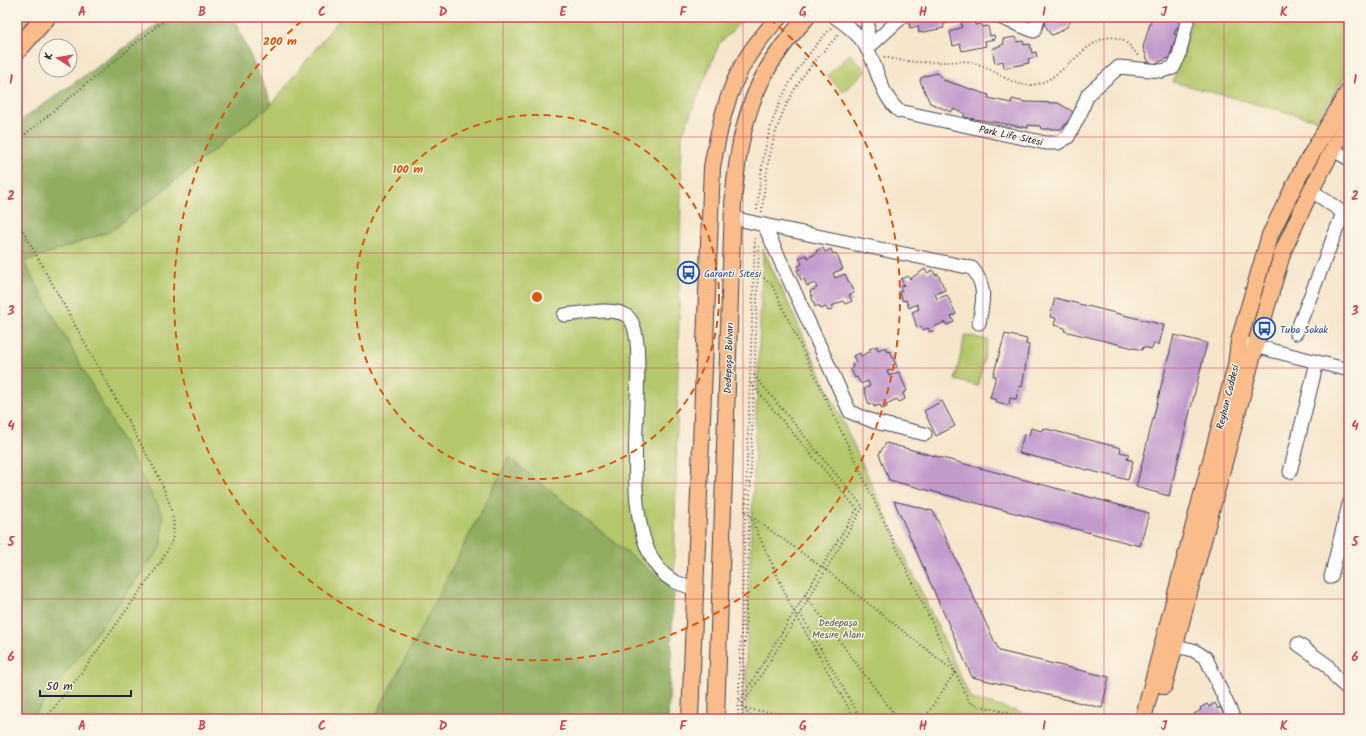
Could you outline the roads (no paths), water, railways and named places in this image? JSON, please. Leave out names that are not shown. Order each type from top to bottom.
[{"type":"highway","points":[[17,50],[46,17]]},
{"type":"main road","points":[[690,719],[694,588],[712,167],[723,115],[732,89],[748,56],[779,17]]},
{"type":"main road","name":"Dedepaşa Bulvarı","points":[[716,719],[736,164],[744,125],[756,92],[779,51],[807,17]]},
{"type":"main road","name":"Reyhan Caddesi","points":[[1155,719],[1169,644],[1236,365],[1239,341],[1270,235],[1301,172],[1349,90]]},
{"type":"main road","name":"Reyhan Caddesi","points":[[1143,719],[1169,644],[1283,251],[1332,149],[1349,120]]},
{"type":"street","points":[[868,17],[868,52]]},
{"type":"street","points":[[868,52],[902,17]]},
{"type":"street","points":[[999,17],[1034,31],[1039,17]]},
{"type":"street","name":"Park Life Sitesi","points":[[868,52],[887,97],[899,111],[1046,143],[1058,143],[1068,137],[1082,112],[1088,94],[1119,66],[1161,71],[1173,68],[1179,56],[1188,17]]},
{"type":"street","points":[[840,21],[868,52]]},
{"type":"street","points":[[1332,149],[1349,159]]},
{"type":"street","points":[[1296,333],[1346,215],[1312,190]]},
{"type":"street","points":[[733,218],[972,268],[976,272],[984,293],[979,324]]},
{"type":"street","points":[[760,224],[850,412],[868,420],[925,434]]},
{"type":"street","points":[[564,315],[616,311],[629,317],[634,325],[637,349],[637,370],[634,477],[638,511],[644,537],[655,563],[664,575],[677,583],[694,588]]},
{"type":"street","points":[[1239,341],[1349,370]]},
{"type":"street","points":[[1290,472],[1317,362]]},
{"type":"street","points":[[1331,577],[1349,504]]},
{"type":"street","points":[[1169,644],[1198,652],[1206,658],[1234,719]]},
{"type":"street","points":[[1298,644],[1327,665],[1337,679],[1349,690]]},
{"type":"place","name":"Garanti Sitesi","points":[[689,273]]},
{"type":"place","name":"Tuba Sokak","points":[[1264,329]]},
{"type":"park label","name":"Dedepaşa Mesire Alanı","points":[[838,628]]}]
